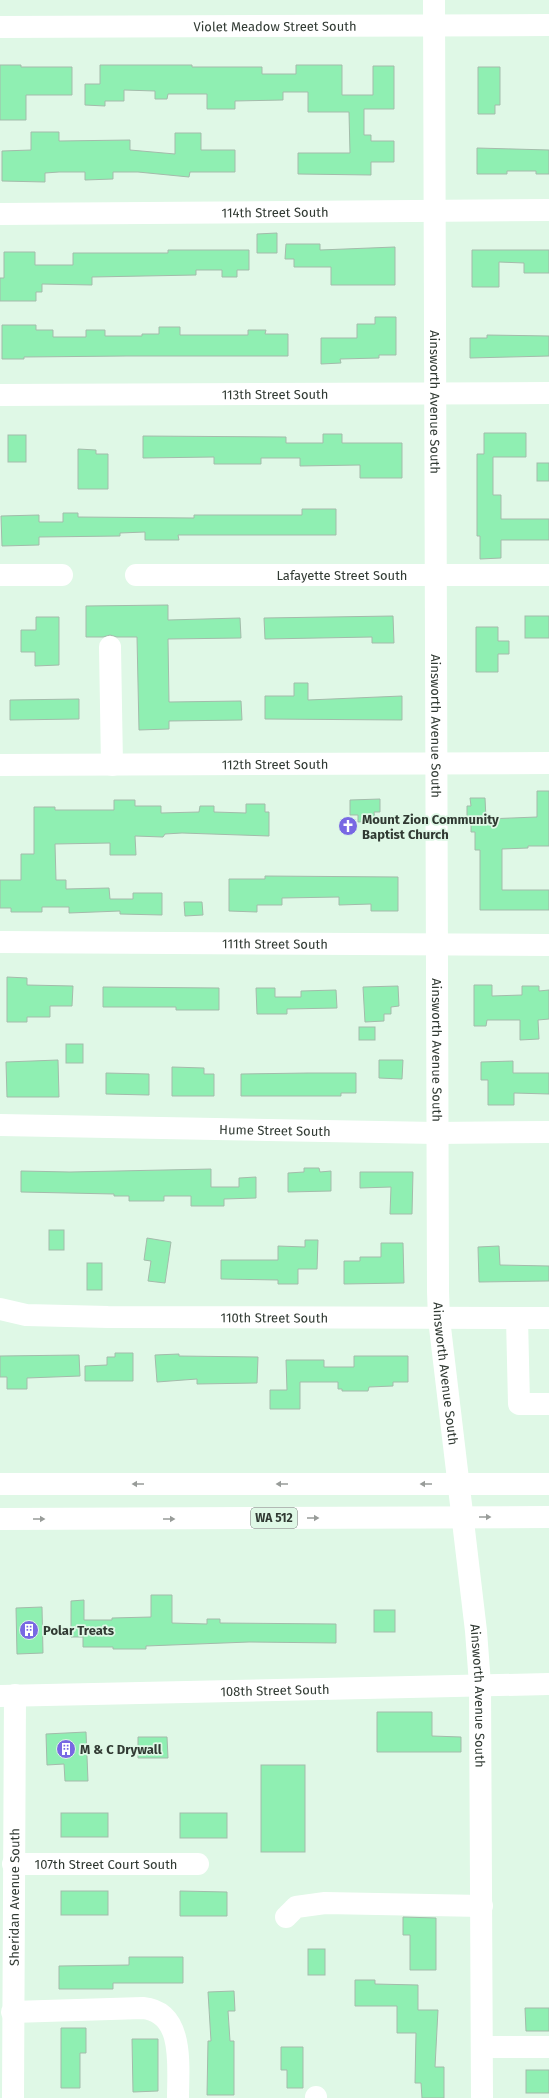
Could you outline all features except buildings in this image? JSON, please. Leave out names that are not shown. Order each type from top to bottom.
[{"type":"main road","name":"Ainsworth Avenue South","points":[[434,0],[437,944],[436,1133],[439,1319],[468,1564],[480,1684],[482,2098]]},
{"type":"main road","name":"Violet Meadow Street South","points":[[0,27],[549,25]]},
{"type":"main road","name":"114th Street South","points":[[0,214],[549,210]]},
{"type":"main road","name":"113th Street South","points":[[0,395],[549,393]]},
{"type":"main road","points":[[0,575],[62,575]]},
{"type":"main road","name":"Lafayette Street South","points":[[136,575],[549,575]]},
{"type":"main road","points":[[110,648],[112,765]]},
{"type":"main road","name":"112th Street South","points":[[0,765],[549,763]]},
{"type":"main road","name":"111th Street South","points":[[0,942],[549,945]]},
{"type":"main road","name":"Hume Street South","points":[[0,1125],[436,1133],[549,1132]]},
{"type":"main road","name":"110th Street South","points":[[0,1309],[33,1315],[439,1319],[549,1318]]},
{"type":"main road","points":[[518,1318],[519,1404],[549,1404]]},
{"type":"main road","points":[[0,1484],[549,1484]]},
{"type":"main road","name":"WA 512","points":[[0,1519],[549,1517]]},
{"type":"main road","name":"108th Street South","points":[[7,1696],[480,1684],[549,1684]]},
{"type":"main road","name":"Sheridan Avenue South","points":[[7,1696],[13,1864],[13,2098]]},
{"type":"main road","name":"107th Street Court South","points":[[13,1864],[198,1864]]},
{"type":"main road","points":[[286,1917],[296,1907],[325,1903],[482,1906]]},
{"type":"main road","points":[[12,2012],[151,2009],[162,2013],[171,2025],[176,2040],[178,2098]]},
{"type":"main road","points":[[482,2048],[549,2047]]},
{"type":"place","name":"Mount Zion Community Baptist Church","points":[[348,826]]},
{"type":"place","name":"Polar Treats","points":[[29,1630]]},
{"type":"place","name":"M & C Drywall","points":[[66,1749]]}]
